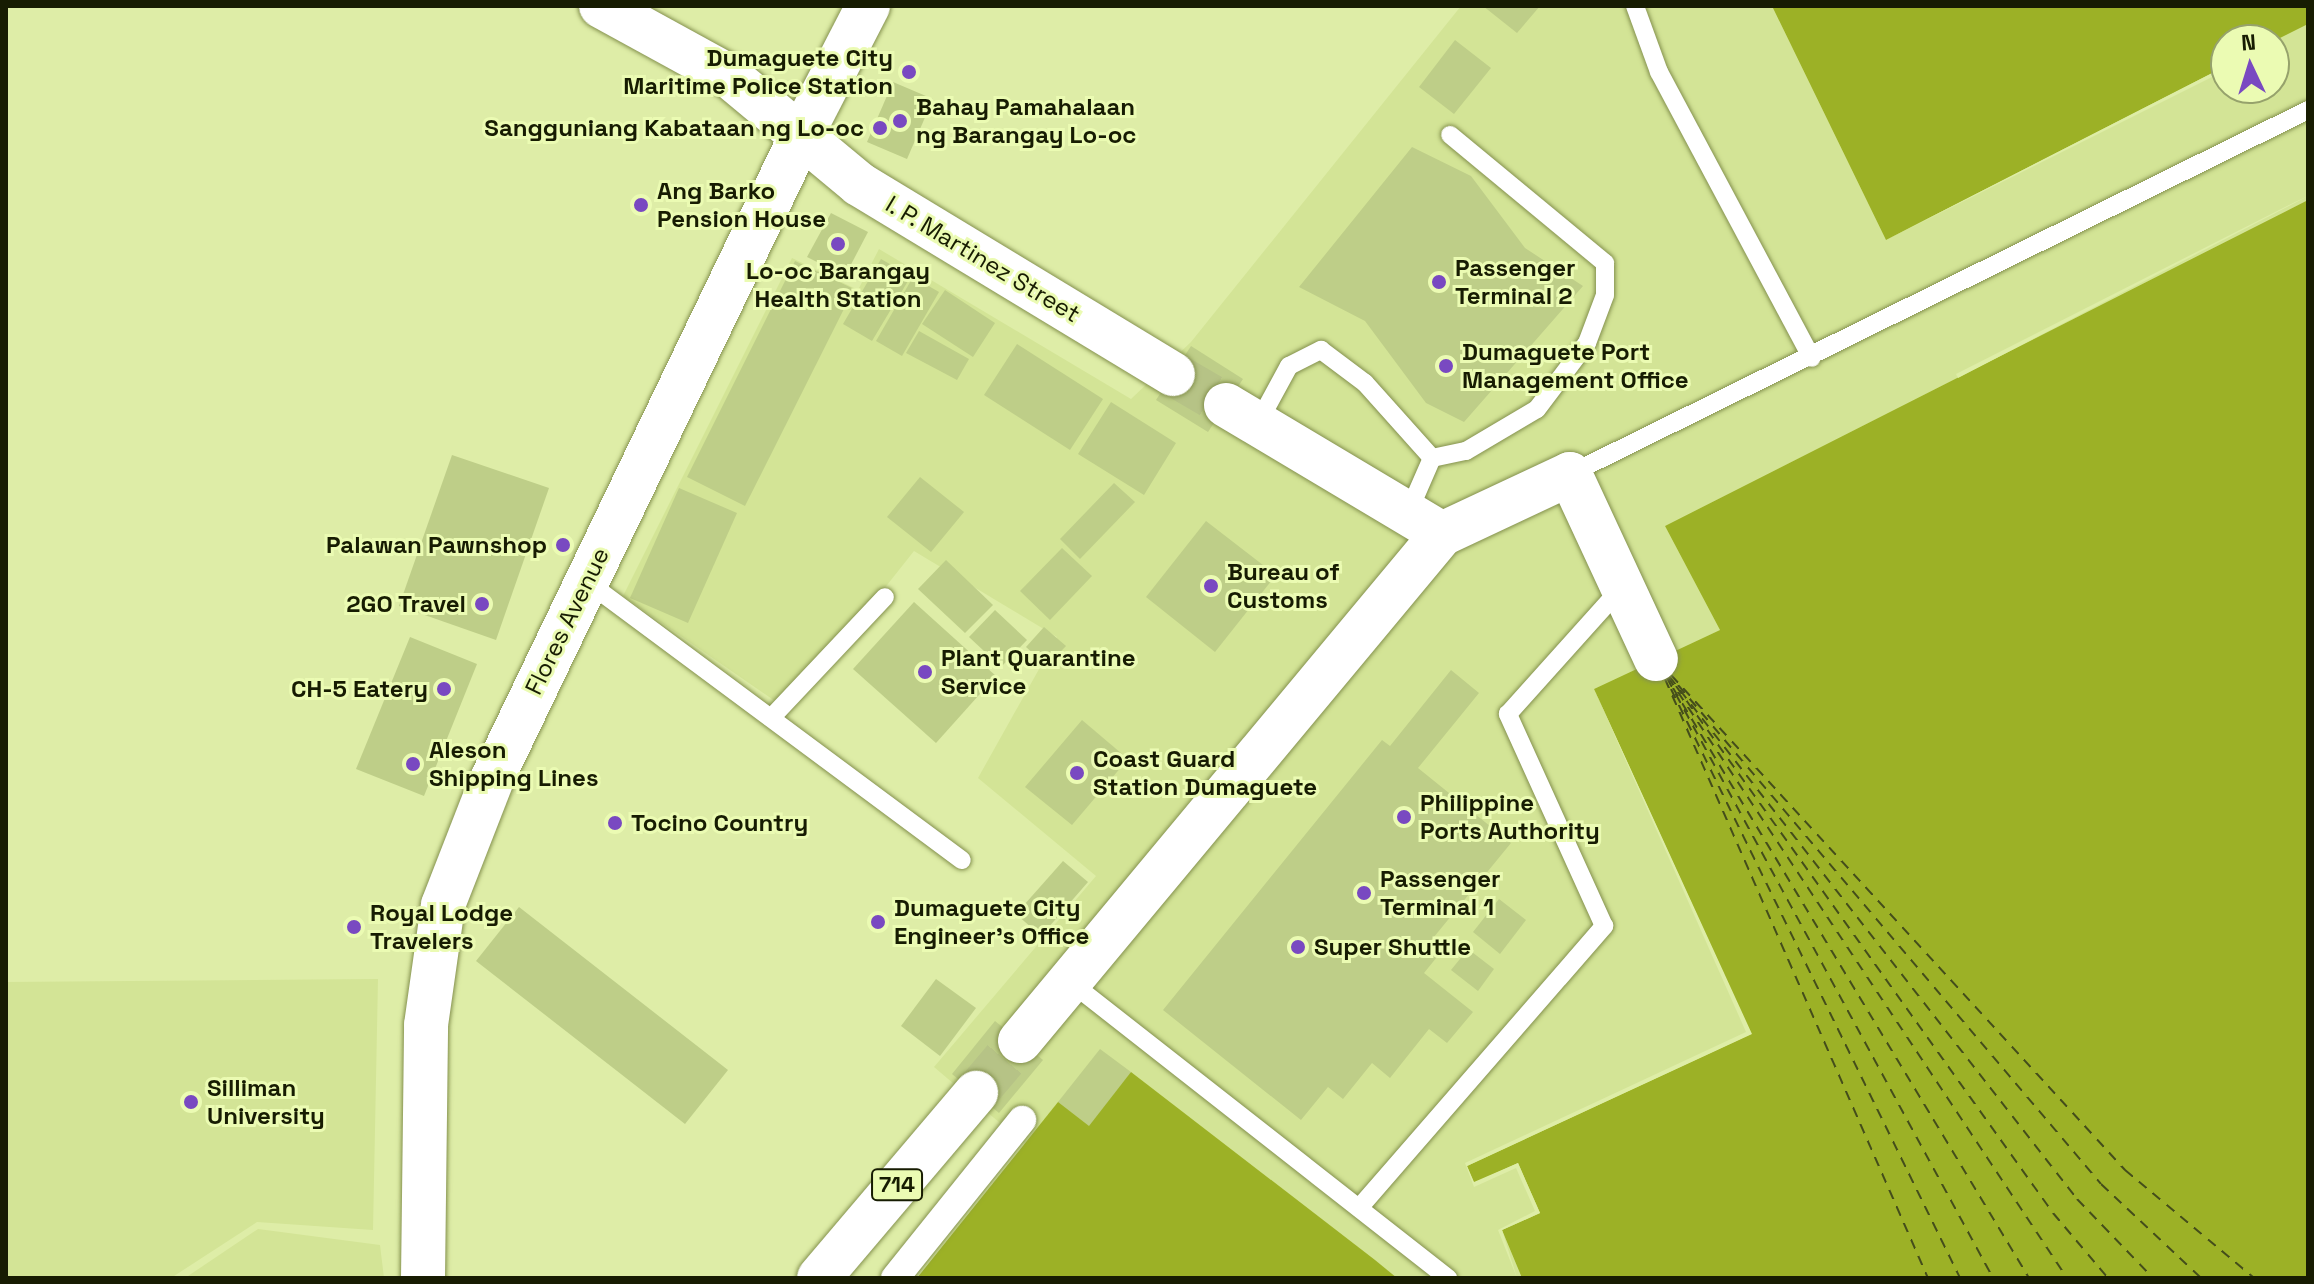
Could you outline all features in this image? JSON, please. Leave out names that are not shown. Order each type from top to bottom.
[{"type":"main road","name":"I. P. Martinez Street","points":[[601,6],[729,76],[803,132],[859,184],[1173,374]]},
{"type":"main road","name":"Flores Avenue","points":[[423,1278],[426,1025],[443,905],[492,779],[803,132],[868,6]]},
{"type":"main road","points":[[1241,414],[1426,523]]},
{"type":"main road","points":[[1020,1041],[1426,523],[1570,474],[1656,659]]},
{"type":"main road","name":"714","points":[[819,1278],[976,1093]]},
{"type":"street","points":[[895,1278],[1022,1120]]},
{"type":"lane","points":[[1635,6],[1659,72],[1812,358]]},
{"type":"lane","points":[[1570,474],[1812,358],[2308,110]]},
{"type":"lane","points":[[1432,458],[1466,451],[1537,409],[1587,343],[1605,295],[1605,263],[1450,135]]},
{"type":"lane","points":[[1241,414],[1289,366],[1321,350],[1365,383],[1432,458],[1426,523]]},
{"type":"lane","points":[[586,581],[962,860]]},
{"type":"lane","points":[[1359,1208],[1604,926],[1508,714],[1623,586]]},
{"type":"lane","points":[[771,718],[885,597]]},
{"type":"lane","points":[[1069,981],[1448,1278]]},
{"type":"shaded area","points":[[1461,6],[1772,6],[1886,240],[2210,74],[2210,104],[2290,104],[2290,33],[2308,24],[2308,200],[1665,526],[1720,630],[1594,689],[1752,1034],[1518,1163],[1540,1213],[1502,1230],[1522,1278],[1397,1278],[1131,1073],[1058,1102],[1026,1145],[934,1067],[1096,876],[978,778],[1057,637],[914,551],[788,710],[623,596],[792,258],[858,290],[879,249],[1131,399],[1191,342]]},
{"type":"shaded area","points":[[1772,6],[2308,6],[2308,24],[2290,33],[2290,24],[2210,24],[2210,74],[1886,240]]},
{"type":"shaded area","points":[[2308,200],[2308,1278],[1522,1278],[1502,1230],[1540,1213],[1518,1163],[1474,1183],[1467,1166],[1751,1034],[1594,689],[1720,630],[1665,526]]},
{"type":"shaded area","name":"Silliman University","points":[[378,979],[373,1230],[257,1222],[171,1278],[6,1278],[6,982]]},
{"type":"shaded area","points":[[1131,1072],[1397,1278],[917,1278],[1058,1102]]},
{"type":"shaded area","points":[[258,1229],[380,1245],[384,1278],[185,1278]]},
{"type":"pier","points":[[2210,74],[2210,78],[1886,240]]},
{"type":"pier","points":[[2308,196],[1958,378],[1956,374]]},
{"type":"pier","points":[[1594,689],[1752,1034],[1467,1166],[1474,1182],[1518,1163],[1540,1213],[1502,1230],[1517,1278],[1498,1230],[1535,1211],[1516,1168],[1474,1187],[1465,1163],[1746,1032]]},
{"type":"building","points":[[1483,6],[1540,6],[1517,33]]},
{"type":"building","points":[[1455,40],[1491,68],[1454,114],[1419,87]]},
{"type":"building","name":"Bahay Pamahalaan ng Barangay Lo-oc","points":[[893,82],[933,99],[907,159],[867,142]]},
{"type":"building","name":"Passenger Terminal 2","points":[[1412,147],[1471,176],[1525,248],[1583,286],[1464,422],[1426,403],[1365,321],[1299,287]]},
{"type":"building","name":"Lo-oc Barangay Health Station","points":[[831,213],[868,232],[845,276],[807,257]]},
{"type":"building","points":[[881,259],[911,276],[872,341],[843,324]]},
{"type":"building","points":[[795,261],[854,289],[745,506],[687,477]]},
{"type":"building","points":[[913,277],[939,292],[902,356],[876,341]]},
{"type":"building","points":[[945,290],[995,323],[973,357],[922,324]]},
{"type":"building","points":[[919,331],[969,359],[957,380],[906,353]]},
{"type":"building","points":[[1017,344],[1103,399],[1070,450],[984,395]]},
{"type":"building","points":[[1191,346],[1243,379],[1208,432],[1156,400]]},
{"type":"building","points":[[1111,402],[1176,443],[1144,495],[1078,454]]},
{"type":"building","points":[[452,455],[549,488],[496,640],[399,606]]},
{"type":"building","points":[[920,477],[964,512],[931,552],[887,517]]},
{"type":"building","points":[[1114,483],[1135,502],[1080,559],[1060,539]]},
{"type":"building","points":[[679,488],[737,513],[688,623],[630,598]]},
{"type":"building","points":[[1206,521],[1276,575],[1215,652],[1146,597]]},
{"type":"building","points":[[1062,548],[1092,576],[1050,620],[1020,591]]},
{"type":"building","points":[[946,560],[993,605],[965,633],[918,589]]},
{"type":"building","name":"Plant Quarantine Service","points":[[914,602],[996,676],[936,743],[853,669]]},
{"type":"building","points":[[995,610],[1027,640],[1001,667],[969,637]]},
{"type":"building","points":[[1044,627],[1066,646],[1047,666],[1026,647]]},
{"type":"building","points":[[410,637],[477,664],[424,796],[356,769]]},
{"type":"building","name":"Passenger Terminal 1","points":[[1451,670],[1479,693],[1418,768],[1511,843],[1429,943],[1441,952],[1424,973],[1473,1012],[1447,1043],[1429,1029],[1390,1078],[1372,1063],[1343,1099],[1328,1087],[1301,1120],[1163,1010],[1382,740],[1390,746]]},
{"type":"building","name":"Coast Guard Station Dumaguete","points":[[1082,720],[1128,759],[1072,825],[1025,787]]},
{"type":"building","points":[[1063,861],[1088,882],[1041,936],[1016,914]]},
{"type":"building","points":[[1499,899],[1526,920],[1500,954],[1473,932]]},
{"type":"building","points":[[519,907],[728,1070],[685,1124],[476,961]]},
{"type":"building","points":[[1468,949],[1494,969],[1478,991],[1451,970]]},
{"type":"building","points":[[936,979],[976,1008],[940,1056],[901,1026]]},
{"type":"building","points":[[995,1021],[1043,1060],[999,1113],[952,1074]]},
{"type":"building","points":[[1100,1049],[1131,1072],[1089,1126],[1058,1102]]},
{"type":"ferry route","points":[[1671,675],[2125,1170],[2254,1278]]},
{"type":"ferry route","points":[[1669,676],[2077,1199],[2153,1278]]},
{"type":"ferry route","points":[[1668,677],[2067,1278]]},
{"type":"ferry route","points":[[1667,678],[1993,1278]]},
{"type":"ferry route","points":[[1665,679],[1928,1278]]},
{"type":"ferry route","points":[[1678,685],[2101,1184],[2201,1278]]},
{"type":"ferry route","points":[[1676,686],[2053,1213],[2108,1278]]},
{"type":"ferry route","points":[[1673,688],[2029,1278]]},
{"type":"ferry route","points":[[1671,689],[1960,1278]]},
{"type":"tunnel","points":[[1173,374],[1226,405]]},
{"type":"tunnel","points":[[976,1093],[1020,1041]]},
{"type":"place","name":"Dumaguete City Maritime Police Station","points":[[909,72]]},
{"type":"place","name":"Bahay Pamahalaan ng Barangay Lo-oc","points":[[900,121]]},
{"type":"place","name":"Sangguniang Kabataan ng Lo-oc","points":[[880,128]]},
{"type":"place","name":"Ang Barko Pension House","points":[[641,205]]},
{"type":"place","name":"Lo-oc Barangay Health Station","points":[[838,244]]},
{"type":"place","name":"Passenger Terminal 2","points":[[1439,282]]},
{"type":"place","name":"Dumaguete Port Management Office","points":[[1446,366]]},
{"type":"place","name":"Palawan Pawnshop","points":[[563,545]]},
{"type":"place","name":"Bureau of Customs","points":[[1211,586]]},
{"type":"place","name":"2GO Travel","points":[[482,604]]},
{"type":"place","name":"Plant Quarantine Service","points":[[925,672]]},
{"type":"place","name":"CH-5 Eatery","points":[[444,689]]},
{"type":"place","name":"Aleson Shipping Lines","points":[[413,764]]},
{"type":"place","name":"Coast Guard Station Dumaguete","points":[[1077,773]]},
{"type":"place","name":"Philippine Ports Authority","points":[[1404,817]]},
{"type":"place","name":"Tocino Country","points":[[615,823]]},
{"type":"place","name":"Passenger Terminal 1","points":[[1364,893]]},
{"type":"place","name":"Dumaguete City Engineer's Office","points":[[878,922]]},
{"type":"place","name":"Royal Lodge Travelers","points":[[354,927]]},
{"type":"place","name":"Super Shuttle","points":[[1298,947]]},
{"type":"place","name":"Silliman University","points":[[191,1102]]}]
